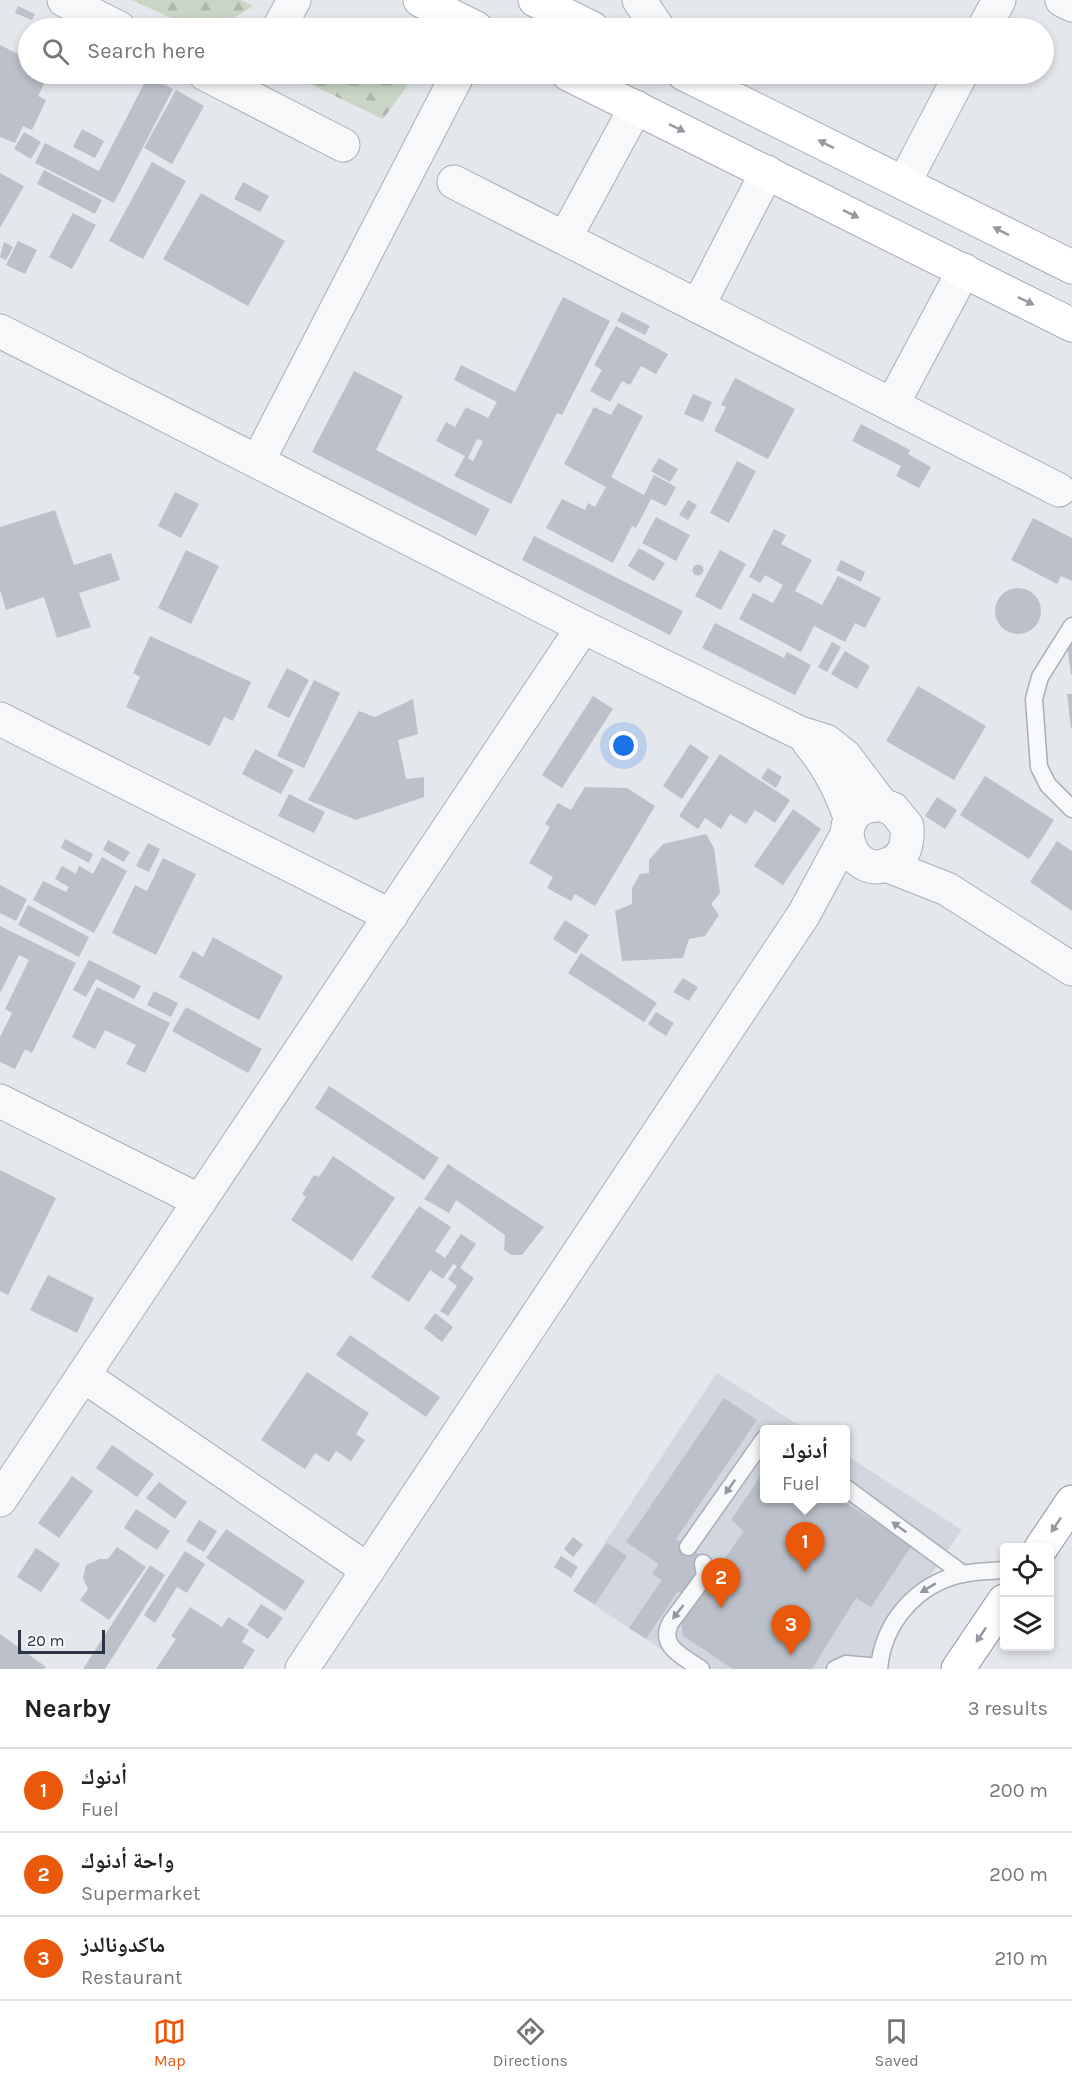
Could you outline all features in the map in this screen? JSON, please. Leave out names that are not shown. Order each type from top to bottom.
[{"type":"main road","points":[[420,0],[456,18]]},
{"type":"main road","points":[[535,0],[572,18]]},
{"type":"main road","points":[[589,84],[1072,325]]},
{"type":"main road","points":[[704,84],[1072,267]]},
{"type":"main road","points":[[1044,1543],[1072,1502]]},
{"type":"main road","points":[[958,1669],[1000,1608]]},
{"type":"street","points":[[65,0],[100,18]]},
{"type":"street","points":[[284,18],[294,0]]},
{"type":"street","points":[[639,0],[651,18]]},
{"type":"street","points":[[989,18],[999,0]]},
{"type":"street","points":[[1062,0],[1072,5]]},
{"type":"street","points":[[250,84],[343,145]]},
{"type":"street","points":[[258,461],[453,84]]},
{"type":"street","points":[[731,84],[773,118]]},
{"type":"street","points":[[904,183],[956,84]]},
{"type":"street","points":[[565,238],[636,107]]},
{"type":"street","points":[[698,306],[767,172]]},
{"type":"street","points":[[454,182],[1059,490]]},
{"type":"street","points":[[892,405],[964,270]]},
{"type":"street","points":[[0,331],[583,627],[800,733],[838,749],[882,805],[902,817],[908,838],[947,888]]},
{"type":"street","points":[[2,1492],[84,1376],[583,627]]},
{"type":"street","points":[[0,719],[391,916]]},
{"type":"street","points":[[800,733],[829,769],[842,793],[851,852],[863,863],[878,865],[947,888],[1072,969]]},
{"type":"street","points":[[302,1669],[804,914],[848,828],[864,808],[882,805]]},
{"type":"street","points":[[804,914],[839,884],[899,857],[908,838]]},
{"type":"street","points":[[0,1101],[200,1201]]},
{"type":"street","points":[[84,1376],[368,1570]]},
{"type":"lane","points":[[1072,626],[1041,677],[1034,699],[1039,767],[1048,784],[1072,809]]},
{"type":"lane","points":[[688,1547],[760,1446]]},
{"type":"lane","points":[[850,1491],[963,1574]]},
{"type":"lane","points":[[701,1669],[672,1649],[666,1640],[666,1630],[705,1576],[704,1563]]},
{"type":"lane","points":[[835,1669],[846,1664],[879,1668],[883,1646],[892,1625],[904,1608],[920,1593],[939,1582],[963,1574],[1000,1570]]},
{"type":"shaded area","points":[[717,1373],[799,1425],[760,1425],[760,1503],[850,1503],[850,1458],[962,1530],[865,1669],[691,1669],[573,1591]]},
{"type":"green space","points":[[132,0],[241,0],[253,6],[234,18],[171,18]]},
{"type":"green space","points":[[310,84],[403,84],[407,86],[383,119]]},
{"type":"building","points":[[18,6],[35,14],[33,18],[27,18],[15,13]]},
{"type":"building","points":[[0,45],[18,54],[18,84],[44,84],[38,96],[46,100],[32,130],[23,126],[15,143],[0,137]]},
{"type":"building","points":[[144,84],[163,84],[173,89],[114,203],[35,163],[45,143],[99,171]]},
{"type":"building","points":[[176,90],[204,106],[172,164],[144,148]]},
{"type":"building","points":[[82,129],[104,141],[95,158],[73,147]]},
{"type":"building","points":[[24,132],[41,142],[31,159],[14,149]]},
{"type":"building","points":[[152,162],[186,181],[143,259],[109,241]]},
{"type":"building","points":[[44,170],[102,200],[95,214],[37,184]]},
{"type":"building","points":[[0,173],[24,186],[0,228]]},
{"type":"building","points":[[243,182],[269,196],[260,212],[234,199]]},
{"type":"building","points":[[201,193],[285,241],[248,306],[163,259]]},
{"type":"building","points":[[73,213],[96,225],[72,269],[49,257]]},
{"type":"building","points":[[18,241],[37,250],[25,274],[6,265]]},
{"type":"building","points":[[4,242],[13,247],[6,260],[0,257]]},
{"type":"building","points":[[563,297],[610,321],[562,415],[557,413],[511,504],[454,476],[465,456],[436,441],[446,422],[455,427],[466,407],[488,418],[497,402],[454,380],[461,365],[515,392]],"holes":[[[477,439],[483,441],[473,461],[468,458]]]},
{"type":"building","points":[[622,312],[650,326],[645,335],[617,321]]},
{"type":"building","points":[[616,326],[668,354],[656,374],[641,366],[630,385],[622,381],[610,402],[590,391],[602,370],[594,365]]},
{"type":"building","points":[[354,371],[403,396],[376,450],[490,509],[476,536],[312,452]]},
{"type":"building","points":[[735,378],[795,409],[768,459],[714,431],[726,407],[721,405]]},
{"type":"building","points":[[693,394],[712,402],[703,422],[684,414]]},
{"type":"building","points":[[618,403],[643,416],[611,477],[644,495],[654,475],[676,487],[666,506],[651,499],[636,528],[632,526],[613,563],[546,528],[562,499],[585,510],[588,503],[595,507],[606,487],[564,464],[594,407],[611,415]]},
{"type":"building","points":[[861,424],[910,450],[908,454],[931,467],[919,488],[896,476],[901,466],[852,441]]},
{"type":"building","points":[[659,458],[678,469],[670,482],[651,471]]},
{"type":"building","points":[[737,461],[756,471],[729,523],[710,513]]},
{"type":"building","points":[[175,492],[199,504],[181,538],[158,526]]},
{"type":"building","points":[[688,500],[697,505],[688,520],[679,515]]},
{"type":"building","points":[[55,510],[74,565],[111,553],[120,580],[79,593],[91,627],[57,638],[44,597],[6,610],[0,590],[0,527]]},
{"type":"building","points":[[656,517],[690,535],[676,561],[642,543]]},
{"type":"building","points":[[1033,518],[1072,538],[1072,581],[1061,576],[1057,584],[1011,560]]},
{"type":"building","points":[[774,529],[786,535],[781,544],[812,560],[795,591],[822,605],[838,576],[881,598],[865,628],[855,623],[845,642],[814,626],[801,652],[739,619],[753,593],[773,603],[783,585],[765,575],[760,583],[749,577]]},
{"type":"building","points":[[534,536],[683,611],[670,635],[522,560]]},
{"type":"building","points":[[639,548],[665,563],[654,581],[628,566]]},
{"type":"building","points":[[186,550],[219,566],[191,624],[158,608]]},
{"type":"building","points":[[720,550],[746,564],[721,610],[695,596]]},
{"type":"building","points":[[841,560],[865,572],[861,582],[836,570]]},
{"type":"building","points":[[698,565],[702,566],[702,574],[698,575],[694,574],[693,570],[694,566]]},
{"type":"building","points":[[1018,588],[1027,589],[1035,594],[1040,602],[1040,620],[1035,628],[1027,633],[1018,634],[1009,633],[1001,628],[996,620],[995,611],[996,602],[1001,594],[1009,589]]},
{"type":"building","points":[[715,623],[784,658],[787,652],[811,665],[795,695],[702,648]]},
{"type":"building","points":[[150,636],[251,682],[233,721],[224,717],[210,746],[126,707],[140,677],[133,673]]},
{"type":"building","points":[[832,642],[841,647],[827,672],[818,667]]},
{"type":"building","points":[[1072,642],[1072,675],[1071,675],[1067,643]]},
{"type":"building","points":[[845,651],[870,666],[857,689],[831,674]]},
{"type":"building","points":[[287,668],[309,680],[289,718],[267,707]]},
{"type":"building","points":[[314,680],[340,693],[304,768],[277,756]]},
{"type":"building","points":[[918,686],[986,726],[954,780],[886,741]]},
{"type":"building","points":[[1067,694],[1072,694],[1072,728],[1071,728]]},
{"type":"building","points":[[593,696],[613,709],[562,788],[542,775]]},
{"type":"building","points":[[413,699],[418,734],[398,740],[406,779],[424,777],[424,797],[356,820],[308,800],[359,711],[375,717]]},
{"type":"building","points":[[690,744],[709,757],[682,799],[663,786]]},
{"type":"building","points":[[255,749],[294,770],[281,794],[242,774]]},
{"type":"building","points":[[720,754],[790,800],[775,823],[755,810],[746,824],[730,814],[721,829],[705,818],[698,829],[679,816]]},
{"type":"building","points":[[768,768],[782,777],[776,788],[761,778]]},
{"type":"building","points":[[985,776],[1054,820],[1029,859],[960,815]]},
{"type":"building","points":[[585,787],[627,788],[655,806],[595,906],[575,894],[571,901],[547,888],[553,877],[529,863],[550,827],[545,824],[558,803],[571,810]]},
{"type":"building","points":[[289,794],[325,812],[314,833],[278,816]]},
{"type":"building","points":[[937,797],[957,810],[945,829],[925,816]]},
{"type":"building","points":[[793,809],[821,829],[783,885],[754,866]]},
{"type":"building","points":[[706,834],[714,848],[720,893],[711,904],[719,915],[705,936],[689,939],[683,958],[622,961],[615,911],[632,904],[632,888],[640,874],[649,873],[649,860],[663,844]]},
{"type":"building","points":[[65,839],[93,854],[89,863],[61,848]]},
{"type":"building","points":[[108,840],[130,852],[124,862],[103,850]]},
{"type":"building","points":[[1057,841],[1072,851],[1072,911],[1030,882]]},
{"type":"building","points":[[148,843],[160,849],[149,872],[136,866]]},
{"type":"building","points":[[102,857],[127,871],[94,933],[33,900],[43,881],[66,892],[69,887],[55,879],[62,866],[76,874],[79,866],[93,874]]},
{"type":"building","points":[[163,858],[196,874],[156,955],[112,933],[135,885],[147,891]]},
{"type":"building","points":[[0,885],[27,899],[16,921],[0,913]]},
{"type":"building","points":[[28,905],[89,937],[79,957],[18,925]]},
{"type":"building","points":[[565,920],[589,935],[576,954],[553,939]]},
{"type":"building","points":[[0,926],[76,963],[32,1053],[25,1049],[15,1069],[0,1062],[0,1037],[12,1013],[5,1009],[29,960],[19,955],[0,993]]},
{"type":"building","points":[[213,937],[283,976],[259,1020],[179,977],[193,951],[203,957]]},
{"type":"building","points":[[581,953],[657,1003],[644,1022],[568,973]]},
{"type":"building","points":[[89,960],[141,986],[134,999],[96,979],[86,997],[73,990]]},
{"type":"building","points":[[683,978],[698,987],[689,1001],[673,992]]},
{"type":"building","points":[[97,987],[170,1023],[145,1073],[126,1064],[136,1045],[105,1030],[95,1049],[72,1037]]},
{"type":"building","points":[[154,991],[178,1003],[171,1017],[147,1005]]},
{"type":"building","points":[[186,1007],[262,1049],[248,1073],[172,1031]]},
{"type":"building","points":[[656,1012],[674,1023],[666,1036],[648,1024]]},
{"type":"building","points":[[329,1086],[439,1158],[424,1180],[315,1108]]},
{"type":"building","points":[[333,1156],[395,1198],[352,1261],[291,1220],[306,1197],[302,1194],[314,1175],[319,1177]]},
{"type":"building","points":[[448,1164],[544,1227],[522,1255],[511,1255],[504,1250],[505,1235],[456,1200],[449,1213],[424,1199]]},
{"type":"building","points":[[0,1170],[56,1198],[8,1295],[0,1291]]},
{"type":"building","points":[[419,1206],[451,1227],[435,1251],[445,1258],[461,1234],[476,1244],[460,1268],[474,1278],[448,1316],[440,1311],[457,1286],[448,1279],[457,1266],[453,1264],[443,1279],[430,1270],[409,1302],[371,1277]]},
{"type":"building","points":[[48,1275],[94,1298],[77,1333],[30,1310]]},
{"type":"building","points":[[435,1313],[453,1327],[442,1342],[424,1328]]},
{"type":"building","points":[[350,1335],[440,1397],[426,1417],[336,1355]]},
{"type":"building","points":[[307,1372],[369,1413],[356,1434],[365,1440],[351,1461],[336,1451],[329,1462],[315,1453],[305,1469],[261,1440]]},
{"type":"building","points":[[724,1398],[757,1420],[676,1539],[706,1559],[683,1594],[678,1591],[646,1639],[629,1628],[662,1580],[652,1574],[659,1564],[626,1542]]},
{"type":"building","points":[[112,1445],[154,1474],[137,1497],[96,1468]]},
{"type":"building","points":[[72,1476],[93,1491],[59,1538],[38,1523]]},
{"type":"building","points":[[760,1477],[760,1503],[846,1503],[912,1545],[871,1607],[856,1598],[812,1669],[733,1669],[682,1635],[682,1619],[744,1531],[731,1520]]},
{"type":"building","points":[[159,1482],[187,1502],[175,1519],[146,1498]]},
{"type":"building","points":[[136,1509],[170,1531],[157,1550],[124,1528]]},
{"type":"building","points":[[199,1520],[217,1531],[204,1552],[186,1541]]},
{"type":"building","points":[[226,1529],[305,1581],[285,1611],[206,1558]]},
{"type":"building","points":[[573,1537],[583,1545],[573,1557],[564,1549]]},
{"type":"building","points":[[607,1543],[627,1556],[595,1604],[573,1591]]},
{"type":"building","points":[[117,1547],[146,1567],[109,1620],[80,1600],[88,1589],[83,1578],[86,1565],[99,1559],[108,1559]]},
{"type":"building","points":[[36,1548],[60,1564],[41,1592],[17,1577]]},
{"type":"building","points":[[185,1551],[205,1564],[187,1593],[177,1587],[155,1623],[144,1615]]},
{"type":"building","points":[[561,1556],[578,1567],[571,1578],[554,1567]]},
{"type":"building","points":[[150,1565],[165,1575],[105,1669],[83,1669]]},
{"type":"building","points":[[261,1604],[283,1618],[268,1639],[247,1625]]},
{"type":"building","points":[[190,1607],[222,1627],[228,1617],[249,1630],[242,1642],[255,1650],[243,1669],[156,1669],[176,1639],[171,1636]]},
{"type":"building","points":[[0,1634],[46,1667],[44,1669],[0,1669]]},
{"type":"place","name":"أدنوك","points":[[805,1572]]},
{"type":"place","name":"واحة أدنوك","points":[[721,1608]]},
{"type":"place","name":"ماكدونالدز","points":[[791,1655]]}]
